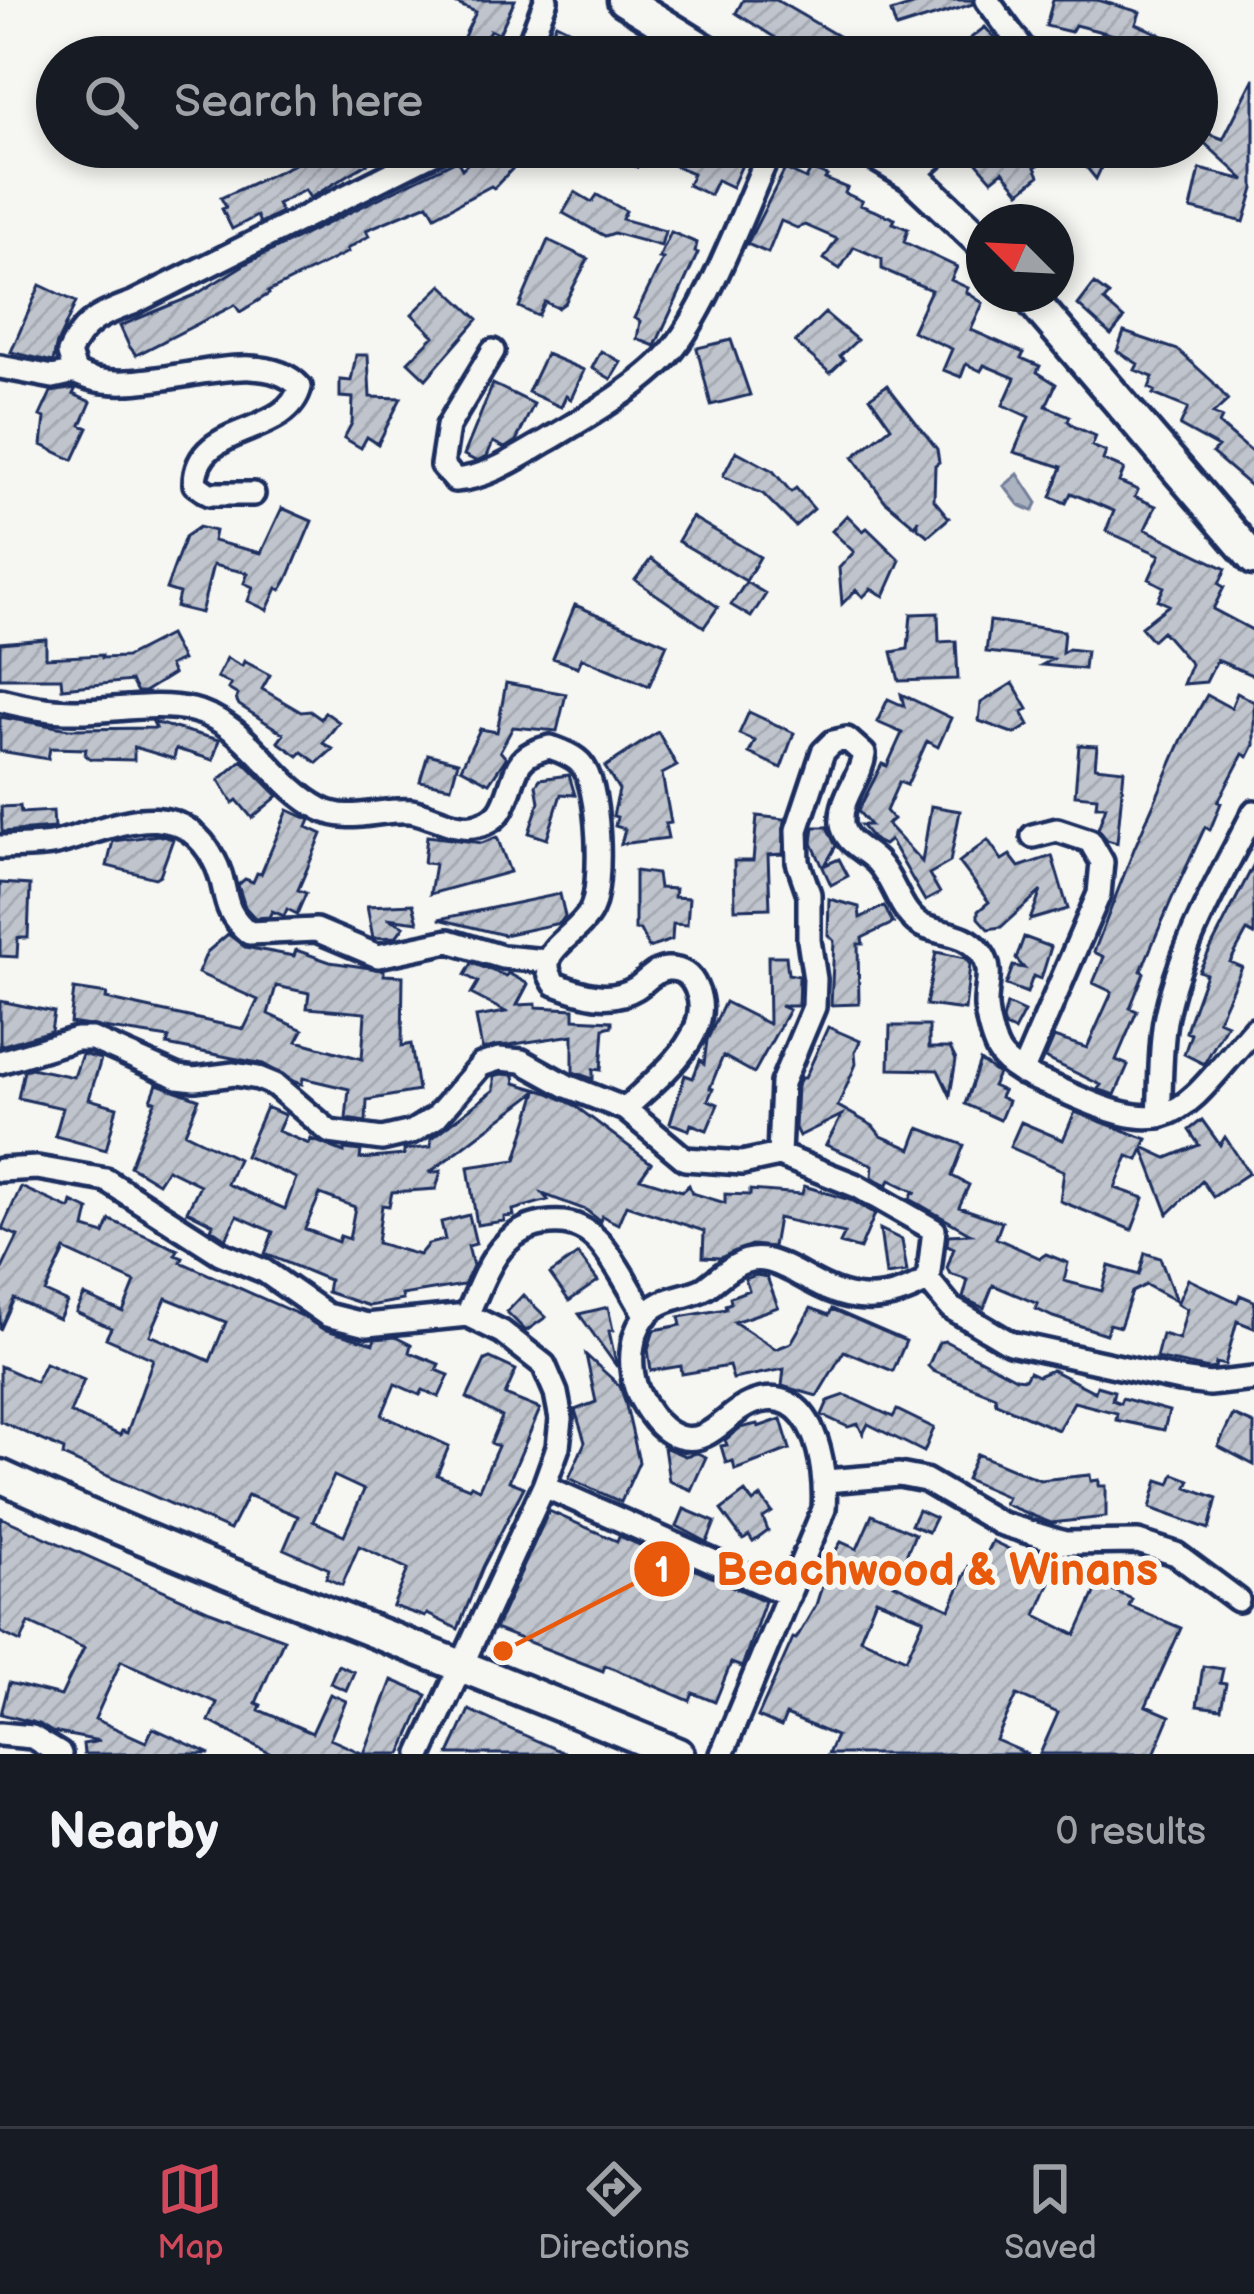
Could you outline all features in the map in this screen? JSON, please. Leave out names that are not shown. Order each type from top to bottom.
[{"type":"street","points":[[532,36],[545,0]]},
{"type":"street","points":[[624,0],[682,36]]},
{"type":"street","points":[[987,0],[1014,36]]},
{"type":"street","points":[[75,372],[69,353],[77,334],[96,316],[133,303],[403,168]]},
{"type":"street","points":[[493,351],[448,427],[442,465],[455,480],[504,465],[539,445],[651,371],[671,352],[698,309],[762,168]]},
{"type":"street","points":[[899,168],[966,227]]},
{"type":"street","points":[[912,176],[921,168]]},
{"type":"street","points":[[1042,312],[1254,559]]},
{"type":"street","points":[[0,368],[53,377],[75,372],[112,384],[240,369],[290,376],[300,387],[296,404],[208,450],[195,466],[195,484],[209,494],[253,494]]},
{"type":"street","points":[[0,700],[70,711],[172,706],[217,717],[256,749],[291,788],[323,810],[346,817],[412,812],[476,826],[506,805],[519,765],[531,753],[550,747],[564,752],[582,764],[592,785],[598,882],[592,908],[548,961],[548,974],[555,984],[605,998],[633,990],[670,968],[685,972],[698,990],[698,1012],[689,1041],[673,1067],[625,1109]]},
{"type":"street","points":[[779,1156],[782,1082],[804,1034],[814,993],[809,894],[798,862],[796,830],[815,771],[833,742],[847,740],[864,754],[862,768],[844,799],[842,826],[854,845],[876,860],[921,926],[966,938],[981,952],[989,970],[986,1008],[993,1038],[1000,1055],[1022,1072],[1107,1112],[1137,1119],[1159,1116],[1190,1104],[1254,1029]]},
{"type":"street","points":[[1159,1116],[1165,1022],[1180,965],[1254,812]]},
{"type":"street","points":[[0,847],[49,844],[131,818],[158,819],[190,833],[214,860],[230,918],[249,933],[316,930],[378,956],[449,941],[502,957],[548,961]]},
{"type":"street","points":[[1022,1072],[1099,894],[1102,862],[1090,841],[1058,830],[1033,836]]},
{"type":"street","points":[[0,1062],[76,1039],[92,1039],[178,1077],[234,1074],[258,1078],[274,1085],[330,1132],[368,1138],[412,1132],[436,1117],[481,1065],[500,1059],[522,1061],[625,1109],[685,1159],[742,1162],[779,1156],[857,1186],[934,1231],[928,1280],[951,1308],[1010,1343],[1180,1380],[1208,1384],[1254,1379]]},
{"type":"street","points":[[0,1170],[37,1168],[106,1180],[220,1253],[264,1270],[327,1315],[367,1325],[467,1315],[502,1332],[544,1364],[561,1419],[558,1448],[421,1754]]},
{"type":"street","points":[[467,1315],[508,1237],[526,1226],[556,1222],[578,1225],[600,1242],[646,1316]]},
{"type":"street","points":[[722,1754],[824,1509],[826,1481],[820,1444],[808,1420],[790,1406],[772,1401],[751,1404],[698,1438],[678,1437],[663,1428],[634,1388],[632,1341],[646,1316],[660,1304],[688,1296],[754,1258],[772,1260],[833,1294],[863,1301],[903,1295],[928,1280]]},
{"type":"street","points":[[826,1481],[878,1475],[925,1480],[999,1523],[1064,1544],[1138,1542],[1176,1554],[1238,1600]]},
{"type":"street","points":[[0,1476],[258,1588],[460,1663],[678,1754]]},
{"type":"street","points":[[544,1486],[789,1595]]},
{"type":"street","points":[[0,1734],[32,1737],[60,1754]]},
{"type":"water","points":[[1018,474],[1037,503],[1033,511],[1019,505],[1004,486]]},
{"type":"building","points":[[448,0],[515,0],[499,34],[490,30],[487,36],[464,36],[476,12]]},
{"type":"building","points":[[743,0],[776,0],[838,36],[773,36],[736,13]]},
{"type":"building","points":[[928,0],[972,0],[973,4],[896,28],[891,12]]},
{"type":"building","points":[[1053,0],[1097,0],[1140,12],[1136,24],[1160,34],[1114,36],[1075,25],[1071,32],[1046,26]]},
{"type":"building","points":[[556,23],[583,36],[550,36]]},
{"type":"building","points":[[1254,78],[1254,189],[1244,222],[1191,209],[1200,169],[1245,180],[1218,155],[1218,137],[1223,139]]},
{"type":"building","points":[[286,168],[360,168],[310,198],[305,190],[277,204],[281,212],[260,223],[257,216],[232,229],[221,198]]},
{"type":"building","points":[[441,168],[513,168],[494,188],[435,216],[428,204],[366,230],[369,236],[348,252],[268,292],[240,312],[235,305],[136,355],[129,346],[120,326],[195,295],[247,263]]},
{"type":"building","points":[[681,168],[741,168],[732,187],[717,180],[710,195],[688,185],[693,173]]},
{"type":"building","points":[[982,168],[1035,168],[1039,176],[1020,192],[1003,171],[992,180]]},
{"type":"building","points":[[785,169],[806,179],[811,169],[847,188],[845,193],[862,201],[860,205],[908,229],[904,242],[957,267],[951,280],[966,287],[966,312],[979,312],[971,330],[1024,353],[1021,358],[1040,366],[1037,372],[1056,384],[1046,406],[1070,416],[1068,421],[1075,427],[1096,436],[1092,446],[1106,452],[1103,460],[1124,469],[1119,482],[1138,490],[1135,497],[1156,506],[1145,529],[1226,569],[1219,584],[1224,587],[1213,609],[1254,631],[1254,676],[1217,660],[1206,682],[1183,684],[1191,664],[1162,631],[1152,640],[1141,627],[1169,605],[1158,600],[1164,587],[1149,579],[1160,555],[1106,531],[1114,511],[1071,493],[1066,503],[1051,497],[1062,467],[1014,452],[1029,417],[1003,405],[1015,378],[984,365],[981,371],[966,364],[961,377],[943,370],[952,349],[912,331],[931,290],[882,269],[882,259],[854,247],[840,269],[824,259],[837,239],[805,225],[797,228],[781,221],[768,253],[747,244]]},
{"type":"building","points":[[575,192],[592,202],[597,195],[626,211],[622,219],[665,231],[661,246],[614,233],[605,236],[563,213]]},
{"type":"building","points":[[671,232],[697,243],[698,253],[655,346],[637,339],[640,321],[634,318]]},
{"type":"building","points":[[548,240],[588,259],[565,303],[558,308],[545,302],[538,316],[519,307]]},
{"type":"building","points":[[1094,284],[1109,295],[1104,301],[1124,319],[1111,335],[1078,305]]},
{"type":"building","points":[[40,285],[76,302],[53,362],[11,352]]},
{"type":"building","points":[[442,285],[478,319],[426,379],[408,362],[434,336],[412,314]]},
{"type":"building","points":[[825,313],[857,340],[830,373],[795,342]]},
{"type":"building","points":[[1124,332],[1178,350],[1228,400],[1213,414],[1254,454],[1254,489],[1212,453],[1218,447],[1180,426],[1188,408],[1153,394],[1149,388],[1153,377],[1135,370],[1138,364],[1117,351]]},
{"type":"building","points":[[731,340],[750,395],[711,405],[697,348]]},
{"type":"building","points":[[601,351],[621,362],[611,379],[592,368]]},
{"type":"building","points":[[546,354],[584,370],[571,399],[566,396],[561,407],[528,392]]},
{"type":"building","points":[[356,355],[368,355],[370,397],[401,398],[378,444],[367,437],[361,448],[344,438],[352,423],[353,398],[340,397],[340,380],[351,381]]},
{"type":"building","points":[[493,384],[534,404],[516,441],[505,448],[493,442],[487,456],[476,461],[464,455]]},
{"type":"building","points":[[887,385],[937,449],[934,500],[949,518],[928,536],[918,528],[918,519],[915,526],[885,501],[853,457],[891,427],[870,397]]},
{"type":"building","points":[[76,388],[73,394],[91,402],[81,425],[88,428],[73,460],[42,445],[45,418],[40,416],[51,392]]},
{"type":"building","points":[[736,451],[773,471],[791,492],[796,488],[814,509],[795,526],[763,494],[723,476]]},
{"type":"building","points":[[282,508],[312,521],[287,580],[281,590],[277,588],[267,610],[248,601],[253,587],[244,583],[248,573],[213,565],[201,613],[176,607],[179,593],[166,589],[185,537],[199,527],[215,531],[213,541],[261,553]]},
{"type":"building","points":[[847,515],[900,560],[884,596],[871,589],[863,597],[856,590],[842,604],[839,568],[854,552],[832,531]]},
{"type":"building","points":[[692,517],[760,557],[746,581],[678,541]]},
{"type":"building","points":[[651,559],[718,607],[704,627],[635,580]]},
{"type":"building","points":[[746,582],[766,594],[751,617],[731,605]]},
{"type":"building","points":[[575,605],[667,644],[649,686],[582,658],[578,667],[553,658]]},
{"type":"building","points":[[938,613],[939,642],[956,641],[958,679],[899,681],[892,652],[908,649],[911,614]]},
{"type":"building","points":[[990,621],[1064,631],[1062,653],[1086,651],[1084,669],[1042,665],[1053,659],[986,652]]},
{"type":"building","points":[[169,635],[182,660],[169,666],[173,674],[144,692],[137,692],[131,681],[62,688],[61,678],[0,678],[0,643],[46,639],[46,658],[126,657]]},
{"type":"building","points":[[227,658],[270,675],[262,689],[301,712],[310,711],[321,719],[325,712],[339,722],[323,743],[333,749],[317,763],[278,742],[284,734],[239,705],[238,695],[228,689],[231,684],[217,677]]},
{"type":"building","points":[[506,683],[566,694],[557,731],[513,727],[500,751],[506,758],[489,783],[461,768],[480,729],[497,732]]},
{"type":"building","points":[[1013,683],[1028,709],[1022,712],[1029,725],[1015,734],[979,721],[981,703]]},
{"type":"building","points":[[1237,693],[1254,702],[1254,745],[1248,757],[1243,754],[1218,802],[1210,830],[1205,827],[1141,971],[1130,1008],[1137,1011],[1116,1060],[1128,1065],[1115,1095],[1045,1058],[1054,1037],[1087,1048],[1112,992],[1093,983],[1104,957],[1094,952],[1134,849],[1182,739],[1207,695],[1231,708]]},
{"type":"building","points":[[901,694],[951,718],[938,747],[927,741],[907,785],[899,782],[886,811],[893,819],[887,824],[922,862],[931,806],[960,811],[950,862],[929,874],[940,893],[925,901],[890,840],[884,845],[874,840],[861,825],[870,825],[858,811],[902,733],[877,722],[888,699],[904,706]]},
{"type":"building","points":[[749,712],[794,733],[781,768],[749,753],[755,741],[739,734]]},
{"type":"building","points":[[0,717],[69,729],[156,728],[153,722],[219,740],[213,760],[176,749],[174,759],[134,747],[134,760],[91,759],[86,749],[50,748],[48,759],[0,751]]},
{"type":"building","points":[[658,732],[677,766],[662,774],[671,823],[665,824],[668,838],[621,844],[625,829],[615,826],[617,817],[613,816],[619,790],[605,767]]},
{"type":"building","points":[[1079,745],[1097,746],[1095,767],[1124,770],[1117,843],[1098,829],[1106,806],[1096,806],[1097,797],[1075,795]]},
{"type":"building","points":[[428,754],[458,762],[451,787],[420,781]]},
{"type":"building","points":[[242,760],[278,796],[252,818],[237,800],[233,803],[219,780]]},
{"type":"building","points":[[569,775],[575,795],[561,794],[547,839],[529,833],[539,802],[536,785],[540,779]]},
{"type":"building","points":[[20,806],[21,813],[53,811],[54,828],[2,832],[1,807]]},
{"type":"building","points":[[288,810],[310,820],[307,827],[322,834],[298,890],[306,893],[297,914],[287,909],[284,916],[272,911],[269,917],[255,918],[245,907],[238,885],[245,879],[253,882],[261,874]]},
{"type":"building","points":[[757,816],[785,819],[783,854],[768,855],[770,908],[735,909],[734,861],[753,861]]},
{"type":"building","points":[[814,827],[827,827],[836,846],[825,865],[839,859],[848,876],[831,885],[812,843]]},
{"type":"building","points":[[158,835],[173,839],[160,875],[155,878],[107,866],[113,841]]},
{"type":"building","points":[[427,836],[482,843],[497,837],[510,872],[430,894],[435,864],[424,863]]},
{"type":"building","points":[[988,840],[1002,860],[1010,855],[1019,867],[1052,856],[1068,909],[1030,920],[1041,891],[1001,927],[988,929],[978,911],[989,902],[959,862]]},
{"type":"building","points":[[1254,864],[1254,935],[1247,931],[1230,962],[1242,967],[1218,1020],[1227,1024],[1204,1064],[1184,1054],[1191,1034],[1186,1032],[1188,1024],[1206,974],[1199,971]]},
{"type":"building","points":[[635,871],[657,874],[659,888],[675,889],[674,897],[689,898],[687,925],[673,924],[672,940],[649,948],[640,930],[635,930]]},
{"type":"building","points":[[0,883],[30,885],[28,938],[18,938],[17,957],[0,956]]},
{"type":"building","points":[[560,894],[565,916],[560,923],[504,935],[439,919]]},
{"type":"building","points":[[829,899],[859,907],[860,918],[884,906],[893,923],[858,944],[859,1004],[831,1005],[834,941],[828,935]]},
{"type":"building","points":[[413,904],[418,922],[387,918],[404,926],[396,937],[373,938],[367,906]]},
{"type":"building","points":[[228,934],[245,947],[294,956],[296,950],[330,962],[403,976],[402,1046],[411,1044],[418,1091],[367,1100],[366,1122],[346,1119],[349,1089],[303,1078],[302,1084],[263,1064],[167,1045],[169,1038],[70,1023],[74,989],[244,1029],[258,1000],[198,973],[207,952]],"holes":[[[276,986],[309,993],[307,1008],[365,1013],[362,1059],[297,1041],[303,1030],[268,1014]]]},
{"type":"building","points":[[1024,937],[1051,947],[1041,979],[1033,976],[1027,993],[1006,985],[1013,966],[1024,968],[1016,959]]},
{"type":"building","points":[[936,952],[965,958],[970,965],[965,1010],[926,1005]]},
{"type":"building","points":[[768,956],[786,956],[788,974],[799,976],[798,1006],[780,1006],[789,1010],[754,1073],[723,1056],[710,1088],[708,1100],[718,1104],[707,1130],[670,1123],[685,1075],[693,1078],[700,1060],[704,1064],[707,1040],[725,1002],[769,1024]]},
{"type":"building","points":[[472,963],[528,984],[517,1005],[574,1009],[574,1019],[612,1021],[612,1026],[604,1028],[601,1070],[593,1069],[593,1079],[573,1072],[573,1035],[482,1049],[476,1017],[506,1012],[471,994],[478,982],[465,975]]},
{"type":"building","points":[[0,1001],[54,1012],[51,1031],[0,1046]]},
{"type":"building","points":[[1007,1004],[1024,1012],[1014,1031],[1003,1020]]},
{"type":"building","points":[[890,1026],[929,1026],[929,1048],[950,1048],[956,1060],[950,1095],[938,1070],[889,1069]]},
{"type":"building","points":[[828,1027],[860,1041],[838,1106],[873,1126],[881,1136],[911,1149],[919,1128],[964,1145],[952,1176],[969,1185],[959,1207],[1002,1222],[996,1238],[1040,1258],[1046,1254],[1068,1263],[1064,1281],[1102,1291],[1109,1266],[1139,1275],[1145,1253],[1160,1258],[1176,1301],[1146,1285],[1132,1292],[1120,1327],[1109,1324],[1106,1334],[1053,1317],[1036,1309],[1038,1304],[993,1285],[984,1308],[963,1298],[968,1280],[950,1274],[947,1268],[954,1248],[947,1245],[948,1235],[971,1234],[910,1199],[917,1193],[872,1177],[873,1165],[826,1145],[842,1115],[799,1136],[795,1128],[797,1086]]},
{"type":"building","points":[[82,1054],[101,1059],[89,1099],[117,1107],[106,1150],[55,1136],[63,1108],[18,1098],[24,1070],[74,1077]]},
{"type":"building","points":[[980,1061],[998,1074],[992,1086],[1003,1091],[1000,1097],[1008,1101],[1000,1120],[965,1104]]},
{"type":"building","points":[[514,1075],[515,1083],[549,1093],[574,1105],[651,1163],[640,1178],[682,1191],[689,1185],[692,1193],[725,1203],[725,1194],[750,1195],[750,1190],[802,1194],[804,1186],[853,1201],[875,1214],[860,1249],[840,1243],[845,1233],[778,1218],[773,1247],[751,1245],[720,1258],[703,1257],[704,1231],[626,1205],[618,1224],[602,1216],[600,1221],[586,1210],[543,1194],[548,1200],[513,1210],[514,1216],[504,1221],[477,1225],[468,1167],[516,1160],[537,1091],[429,1173],[441,1171],[436,1189],[392,1192],[389,1206],[382,1205],[377,1243],[419,1255],[428,1244],[445,1240],[441,1222],[469,1215],[476,1244],[468,1246],[473,1266],[464,1285],[402,1295],[403,1300],[369,1306],[327,1292],[329,1280],[265,1254],[273,1232],[237,1216],[226,1239],[211,1229],[213,1224],[187,1211],[200,1185],[167,1169],[158,1183],[130,1166],[157,1084],[199,1099],[185,1133],[238,1159],[227,1184],[285,1209],[296,1178],[245,1156],[266,1107],[285,1115],[278,1131],[309,1144],[311,1139],[344,1152],[361,1151],[360,1159],[404,1155],[404,1150],[431,1147],[431,1139],[494,1090],[494,1076]],"holes":[[[320,1194],[355,1207],[349,1239],[340,1236],[338,1242],[305,1229]]]},
{"type":"building","points":[[1075,1112],[1147,1139],[1143,1147],[1167,1158],[1199,1145],[1189,1130],[1202,1120],[1220,1145],[1225,1137],[1249,1173],[1213,1197],[1202,1181],[1168,1214],[1143,1149],[1138,1160],[1128,1156],[1115,1188],[1144,1198],[1132,1230],[1060,1201],[1064,1171],[1010,1147],[1021,1122],[1063,1140]]},
{"type":"building","points":[[21,1187],[70,1209],[72,1202],[89,1210],[85,1228],[104,1234],[110,1220],[178,1250],[175,1255],[183,1258],[181,1262],[323,1329],[373,1344],[375,1339],[395,1337],[411,1345],[409,1352],[439,1364],[436,1370],[449,1375],[439,1397],[395,1384],[382,1415],[449,1446],[437,1475],[469,1488],[479,1489],[498,1446],[491,1443],[502,1417],[467,1398],[485,1360],[516,1370],[505,1395],[540,1409],[509,1481],[524,1487],[458,1629],[427,1614],[393,1606],[408,1569],[359,1546],[342,1585],[326,1578],[329,1569],[284,1549],[298,1516],[248,1495],[230,1530],[63,1456],[64,1450],[0,1421],[0,1366],[36,1382],[45,1363],[84,1380],[70,1413],[120,1435],[127,1433],[153,1359],[106,1338],[111,1328],[76,1312],[84,1295],[123,1312],[135,1282],[65,1250],[45,1292],[67,1302],[59,1319],[14,1299],[0,1330],[0,1273],[18,1236],[2,1229]],"holes":[[[166,1298],[226,1322],[210,1361],[150,1335]],[[334,1476],[364,1490],[344,1535],[313,1521]]]},
{"type":"building","points":[[880,1229],[902,1240],[907,1272],[886,1275]]},
{"type":"building","points":[[578,1254],[598,1281],[569,1301],[550,1274]]},
{"type":"building","points":[[767,1277],[778,1307],[734,1322],[776,1349],[791,1343],[811,1308],[829,1315],[832,1309],[906,1341],[893,1371],[844,1351],[817,1396],[782,1386],[784,1369],[733,1379],[729,1366],[682,1374],[681,1366],[651,1371],[648,1349],[654,1330],[681,1325],[679,1317],[726,1309],[730,1297],[749,1290],[745,1279]]},
{"type":"building","points":[[1188,1279],[1237,1302],[1240,1295],[1254,1301],[1254,1328],[1237,1321],[1225,1365],[1216,1363],[1209,1369],[1156,1358],[1162,1334],[1179,1339],[1187,1309],[1177,1304]]},
{"type":"building","points":[[523,1295],[546,1317],[526,1331],[507,1312]]},
{"type":"building","points":[[608,1307],[613,1330],[609,1331],[617,1367],[579,1314]]},
{"type":"building","points":[[939,1342],[1016,1378],[1052,1370],[1095,1392],[1097,1386],[1114,1391],[1112,1400],[1120,1403],[1122,1398],[1169,1411],[1164,1430],[1116,1420],[1117,1413],[1074,1402],[1058,1430],[996,1403],[995,1396],[933,1371],[928,1366]]},
{"type":"building","points":[[586,1355],[620,1386],[625,1401],[639,1462],[621,1502],[569,1478],[585,1442],[575,1410],[596,1402]]},
{"type":"building","points":[[845,1395],[893,1417],[897,1410],[934,1428],[924,1452],[868,1424],[863,1434],[858,1424],[848,1427],[822,1415],[828,1401]]},
{"type":"building","points":[[1233,1415],[1254,1424],[1254,1465],[1218,1446]]},
{"type":"building","points":[[781,1419],[790,1449],[735,1470],[733,1461],[726,1463],[721,1446],[740,1428]]},
{"type":"building","points":[[664,1447],[685,1456],[706,1457],[691,1490],[669,1481]]},
{"type":"building","points":[[977,1454],[1040,1480],[1090,1475],[1091,1481],[1106,1486],[1106,1517],[1051,1523],[1004,1504],[1007,1497],[966,1479]]},
{"type":"building","points":[[1174,1474],[1190,1480],[1187,1487],[1217,1498],[1209,1529],[1150,1508],[1158,1480],[1170,1484]]},
{"type":"building","points":[[745,1492],[753,1503],[761,1497],[772,1512],[763,1518],[768,1531],[753,1542],[749,1536],[743,1540],[721,1510]]},
{"type":"building","points":[[684,1509],[715,1522],[707,1542],[677,1526]]},
{"type":"building","points":[[918,1510],[935,1518],[928,1532],[911,1525]]},
{"type":"building","points":[[549,1511],[617,1541],[619,1536],[765,1601],[742,1667],[731,1663],[715,1702],[693,1693],[690,1701],[605,1665],[603,1671],[495,1629]]},
{"type":"building","points":[[872,1515],[915,1534],[894,1584],[950,1609],[972,1559],[981,1563],[992,1541],[1011,1550],[1009,1555],[1053,1575],[1036,1615],[1076,1635],[1099,1584],[1132,1599],[1129,1606],[1181,1628],[1146,1706],[1170,1716],[1154,1754],[1040,1754],[1058,1713],[1017,1695],[996,1740],[1028,1754],[828,1754],[836,1736],[786,1715],[781,1727],[758,1717],[793,1638],[816,1605],[831,1558],[841,1542],[857,1549]],"holes":[[[876,1599],[924,1619],[906,1659],[860,1638]]]},
{"type":"building","points":[[0,1517],[284,1639],[256,1703],[261,1705],[259,1710],[312,1733],[330,1694],[346,1701],[330,1739],[364,1754],[271,1754],[209,1721],[217,1703],[121,1661],[95,1719],[146,1742],[153,1728],[210,1754],[84,1754],[83,1744],[100,1741],[52,1732],[1,1714],[9,1683],[61,1696],[84,1648],[29,1623],[21,1642],[0,1632]]},
{"type":"building","points":[[338,1665],[354,1672],[346,1690],[330,1683]]},
{"type":"building","points":[[1203,1666],[1223,1669],[1220,1683],[1226,1684],[1221,1709],[1197,1706]]},
{"type":"building","points":[[392,1680],[427,1695],[401,1754],[364,1754]]},
{"type":"building","points":[[469,1710],[508,1728],[567,1754],[449,1754]]},
{"type":"place","name":"Beachwood & Winans","points":[[503,1651]]}]
